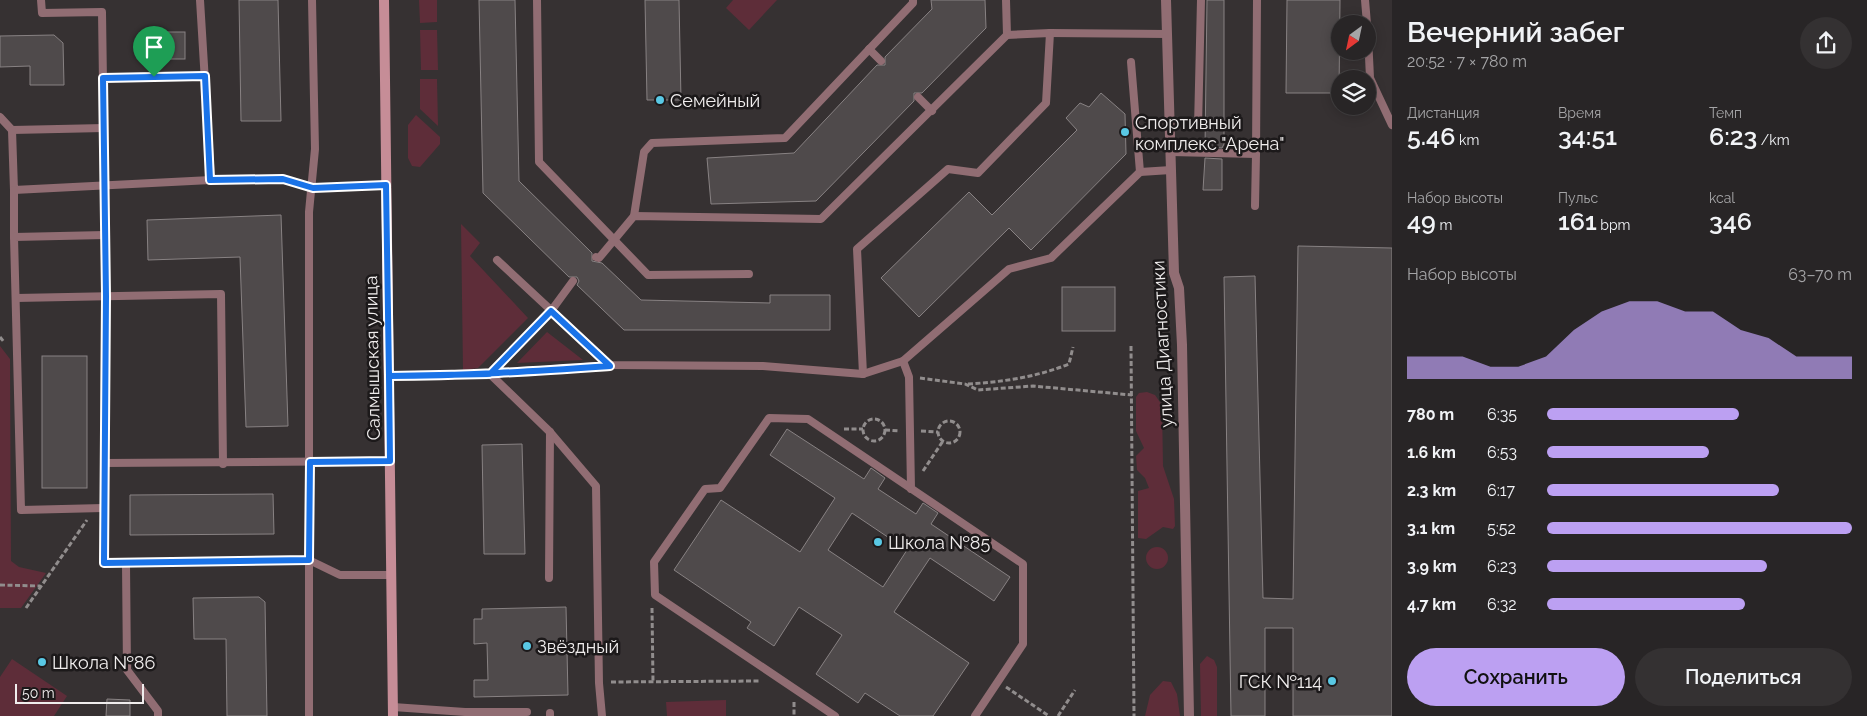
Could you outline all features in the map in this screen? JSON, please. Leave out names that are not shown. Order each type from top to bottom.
[{"type":"main road","name":"Салмышская улица","points":[[384,0],[393,712]]},
{"type":"street","name":"улица Диагностики","points":[[1166,0],[1174,273],[1179,288],[1182,345],[1189,716]]},
{"type":"lane","points":[[41,0],[42,13],[102,12],[106,296],[104,563],[309,560],[340,575],[391,575]]},
{"type":"lane","points":[[200,0],[210,180]]},
{"type":"lane","points":[[310,716],[309,212],[313,188],[315,149],[312,0]]},
{"type":"lane","points":[[536,0],[540,162],[648,274],[749,274]]},
{"type":"lane","points":[[596,257],[600,258],[616,241],[634,216],[644,152],[652,143],[785,138],[913,3],[913,0]]},
{"type":"lane","points":[[1006,0],[1008,35]]},
{"type":"lane","points":[[1198,127],[1201,0]]},
{"type":"lane","points":[[1255,206],[1257,0]]},
{"type":"lane","points":[[1365,0],[1366,15]]},
{"type":"lane","points":[[634,216],[821,219],[1008,35],[1050,33],[1167,34]]},
{"type":"lane","points":[[863,374],[857,249],[948,169],[978,172],[1046,103],[1050,33]]},
{"type":"lane","points":[[869,49],[881,62]]},
{"type":"lane","points":[[1369,60],[1370,78],[1392,125]]},
{"type":"lane","points":[[1131,62],[1140,172]]},
{"type":"lane","points":[[103,78],[205,76]]},
{"type":"lane","points":[[918,97],[932,111]]},
{"type":"lane","points":[[0,117],[12,130],[21,510],[103,508]]},
{"type":"lane","points":[[12,130],[104,128]]},
{"type":"lane","points":[[1170,152],[1256,154]]},
{"type":"lane","points":[[389,376],[490,374],[610,366],[763,366],[863,374],[902,361],[1008,269],[1051,258],[1140,172],[1171,170]]},
{"type":"lane","points":[[14,190],[210,180],[283,179],[313,188],[386,185]]},
{"type":"lane","points":[[14,237],[105,235]]},
{"type":"lane","points":[[497,260],[610,366]]},
{"type":"lane","points":[[490,374],[551,311],[573,281]]},
{"type":"lane","points":[[16,298],[221,294],[223,464]]},
{"type":"lane","points":[[902,361],[908,377],[911,489]]},
{"type":"lane","points":[[490,374],[550,432],[596,486],[599,682],[602,716]]},
{"type":"lane","points":[[836,716],[655,595],[654,562],[705,489],[720,488],[769,418],[808,419],[1023,564],[1023,644],[976,716]]},
{"type":"lane","points":[[549,578],[550,432]]},
{"type":"lane","points":[[104,464],[390,461]]},
{"type":"lane","points":[[126,564],[127,670],[158,711],[158,716]]},
{"type":"lane","points":[[393,712],[527,712]]},
{"type":"path","points":[[1131,346],[1134,716]]},
{"type":"path","points":[[908,377],[965,384],[996,382],[1049,372],[1069,364],[1073,347]]},
{"type":"path","points":[[965,384],[978,390],[1033,386],[1132,394]]},
{"type":"path","points":[[869,420],[879,420],[884,425],[885,433],[880,439],[873,441],[864,435],[864,425],[869,420]]},
{"type":"path","points":[[947,421],[954,422],[960,431],[958,438],[952,442],[943,440],[938,434],[939,427],[947,421]]},
{"type":"path","points":[[911,489],[943,440]]},
{"type":"path","points":[[26,608],[94,509]]},
{"type":"path","points":[[0,585],[41,586]]},
{"type":"path","points":[[654,682],[652,603],[655,595]]},
{"type":"path","points":[[599,682],[782,680]]},
{"type":"path","points":[[998,682],[1049,716]]},
{"type":"path","points":[[1058,716],[1075,690]]},
{"type":"shaded area","points":[[419,0],[437,0],[437,22],[420,23]]},
{"type":"shaded area","points":[[733,0],[777,0],[749,30],[726,8]]},
{"type":"shaded area","points":[[420,30],[437,30],[438,70],[421,70]]},
{"type":"shaded area","points":[[420,79],[437,79],[438,126],[420,109]]},
{"type":"shaded area","points":[[416,115],[440,137],[440,144],[420,167],[412,166],[408,158],[408,125]]},
{"type":"shaded area","points":[[461,224],[480,243],[470,256],[528,318],[478,368],[463,370]]},
{"type":"shaded area","points":[[547,332],[583,360],[517,363]]},
{"type":"shaded area","points":[[0,346],[10,359],[11,561],[19,567],[46,573],[21,608],[0,608]]},
{"type":"shaded area","points":[[1147,392],[1155,395],[1162,405],[1163,466],[1174,499],[1175,526],[1173,529],[1163,527],[1146,539],[1138,538],[1138,491],[1149,488],[1145,478],[1137,470],[1136,456],[1144,448],[1136,431],[1136,397],[1139,393]]},
{"type":"shaded area","points":[[1157,547],[1165,550],[1168,558],[1165,566],[1157,569],[1149,566],[1146,558],[1149,550]]},
{"type":"shaded area","points":[[1207,656],[1214,660],[1217,667],[1217,716],[1201,716],[1200,664]]},
{"type":"shaded area","points":[[12,659],[67,696],[54,716],[0,716],[0,677]]},
{"type":"shaded area","points":[[1163,681],[1171,682],[1177,694],[1180,716],[1145,716],[1150,695]]},
{"type":"shaded area","points":[[726,700],[726,716],[667,716],[666,702]]},
{"type":"building","points":[[239,0],[278,0],[281,121],[241,121]]},
{"type":"building","points":[[479,0],[515,0],[519,181],[592,253],[592,261],[602,263],[641,300],[770,303],[770,295],[830,295],[830,330],[624,330],[577,285],[579,281],[577,277],[569,277],[483,193]]},
{"type":"building","points":[[645,0],[679,0],[681,100],[647,100]]},
{"type":"building","points":[[931,0],[985,0],[986,28],[922,93],[914,93],[914,101],[816,201],[711,204],[707,158],[794,153],[877,65],[885,65],[885,57],[932,9]]},
{"type":"building","points":[[1207,0],[1224,0],[1224,144],[1222,148],[1205,147]]},
{"type":"building","points":[[1287,0],[1340,0],[1340,15],[1331,15],[1331,60],[1339,60],[1339,70],[1331,70],[1331,93],[1286,93]]},
{"type":"building","points":[[158,32],[185,32],[185,59],[158,59]]},
{"type":"building","points":[[54,35],[63,43],[64,85],[30,85],[30,66],[0,67],[0,36]]},
{"type":"building","points":[[1101,93],[1125,114],[1126,154],[1031,250],[1009,228],[919,317],[881,278],[969,192],[992,215],[1077,130],[1066,118],[1080,103],[1089,107]]},
{"type":"building","points":[[1205,158],[1222,159],[1222,190],[1203,190]]},
{"type":"building","points":[[281,215],[288,426],[246,427],[240,257],[148,260],[147,220]]},
{"type":"building","points":[[1298,246],[1392,248],[1392,716],[1293,716],[1293,628],[1265,628],[1265,716],[1231,716],[1224,277],[1255,276],[1263,598],[1293,599]]},
{"type":"building","points":[[1062,287],[1115,287],[1115,331],[1062,331]]},
{"type":"building","points":[[42,356],[87,356],[87,488],[42,488]]},
{"type":"building","points":[[787,429],[864,479],[871,468],[885,478],[878,489],[916,514],[923,503],[938,513],[931,524],[1010,577],[994,601],[930,558],[894,612],[969,663],[933,716],[900,716],[865,693],[858,703],[816,674],[842,635],[799,607],[774,646],[747,628],[751,622],[674,570],[721,500],[800,552],[835,498],[770,455]],"holes":[[[852,513],[907,550],[883,587],[828,550]]]},
{"type":"building","points":[[522,444],[525,554],[484,554],[482,445]]},
{"type":"building","points":[[273,494],[274,534],[130,535],[130,495]]},
{"type":"building","points":[[259,597],[265,602],[267,716],[227,716],[226,639],[194,639],[193,598]]},
{"type":"building","name":"Звёздный","points":[[566,607],[568,695],[474,697],[474,680],[488,680],[487,643],[474,644],[474,619],[482,619],[482,609]]},
{"type":"building","points":[[107,699],[130,700],[130,716],[106,716]]},
{"type":"place","name":"Семейный","points":[[660,100]]},
{"type":"place","name":"Спортивный комплекс \"Арена\"","points":[[1125,132]]},
{"type":"place","name":"Школа №85","points":[[878,542]]},
{"type":"place","name":"Звёздный","points":[[527,646]]},
{"type":"place","name":"Школа №86","points":[[42,662]]},
{"type":"place","name":"ГСК №114","points":[[1332,681]]},
{"type":"route","points":[[154,77],[103,78],[106,296],[104,563],[309,560],[310,462],[390,461],[389,376],[455,376],[490,374],[610,366],[551,311],[490,374],[389,376],[386,185],[313,188],[283,179],[210,180],[205,76],[154,77]]}]
